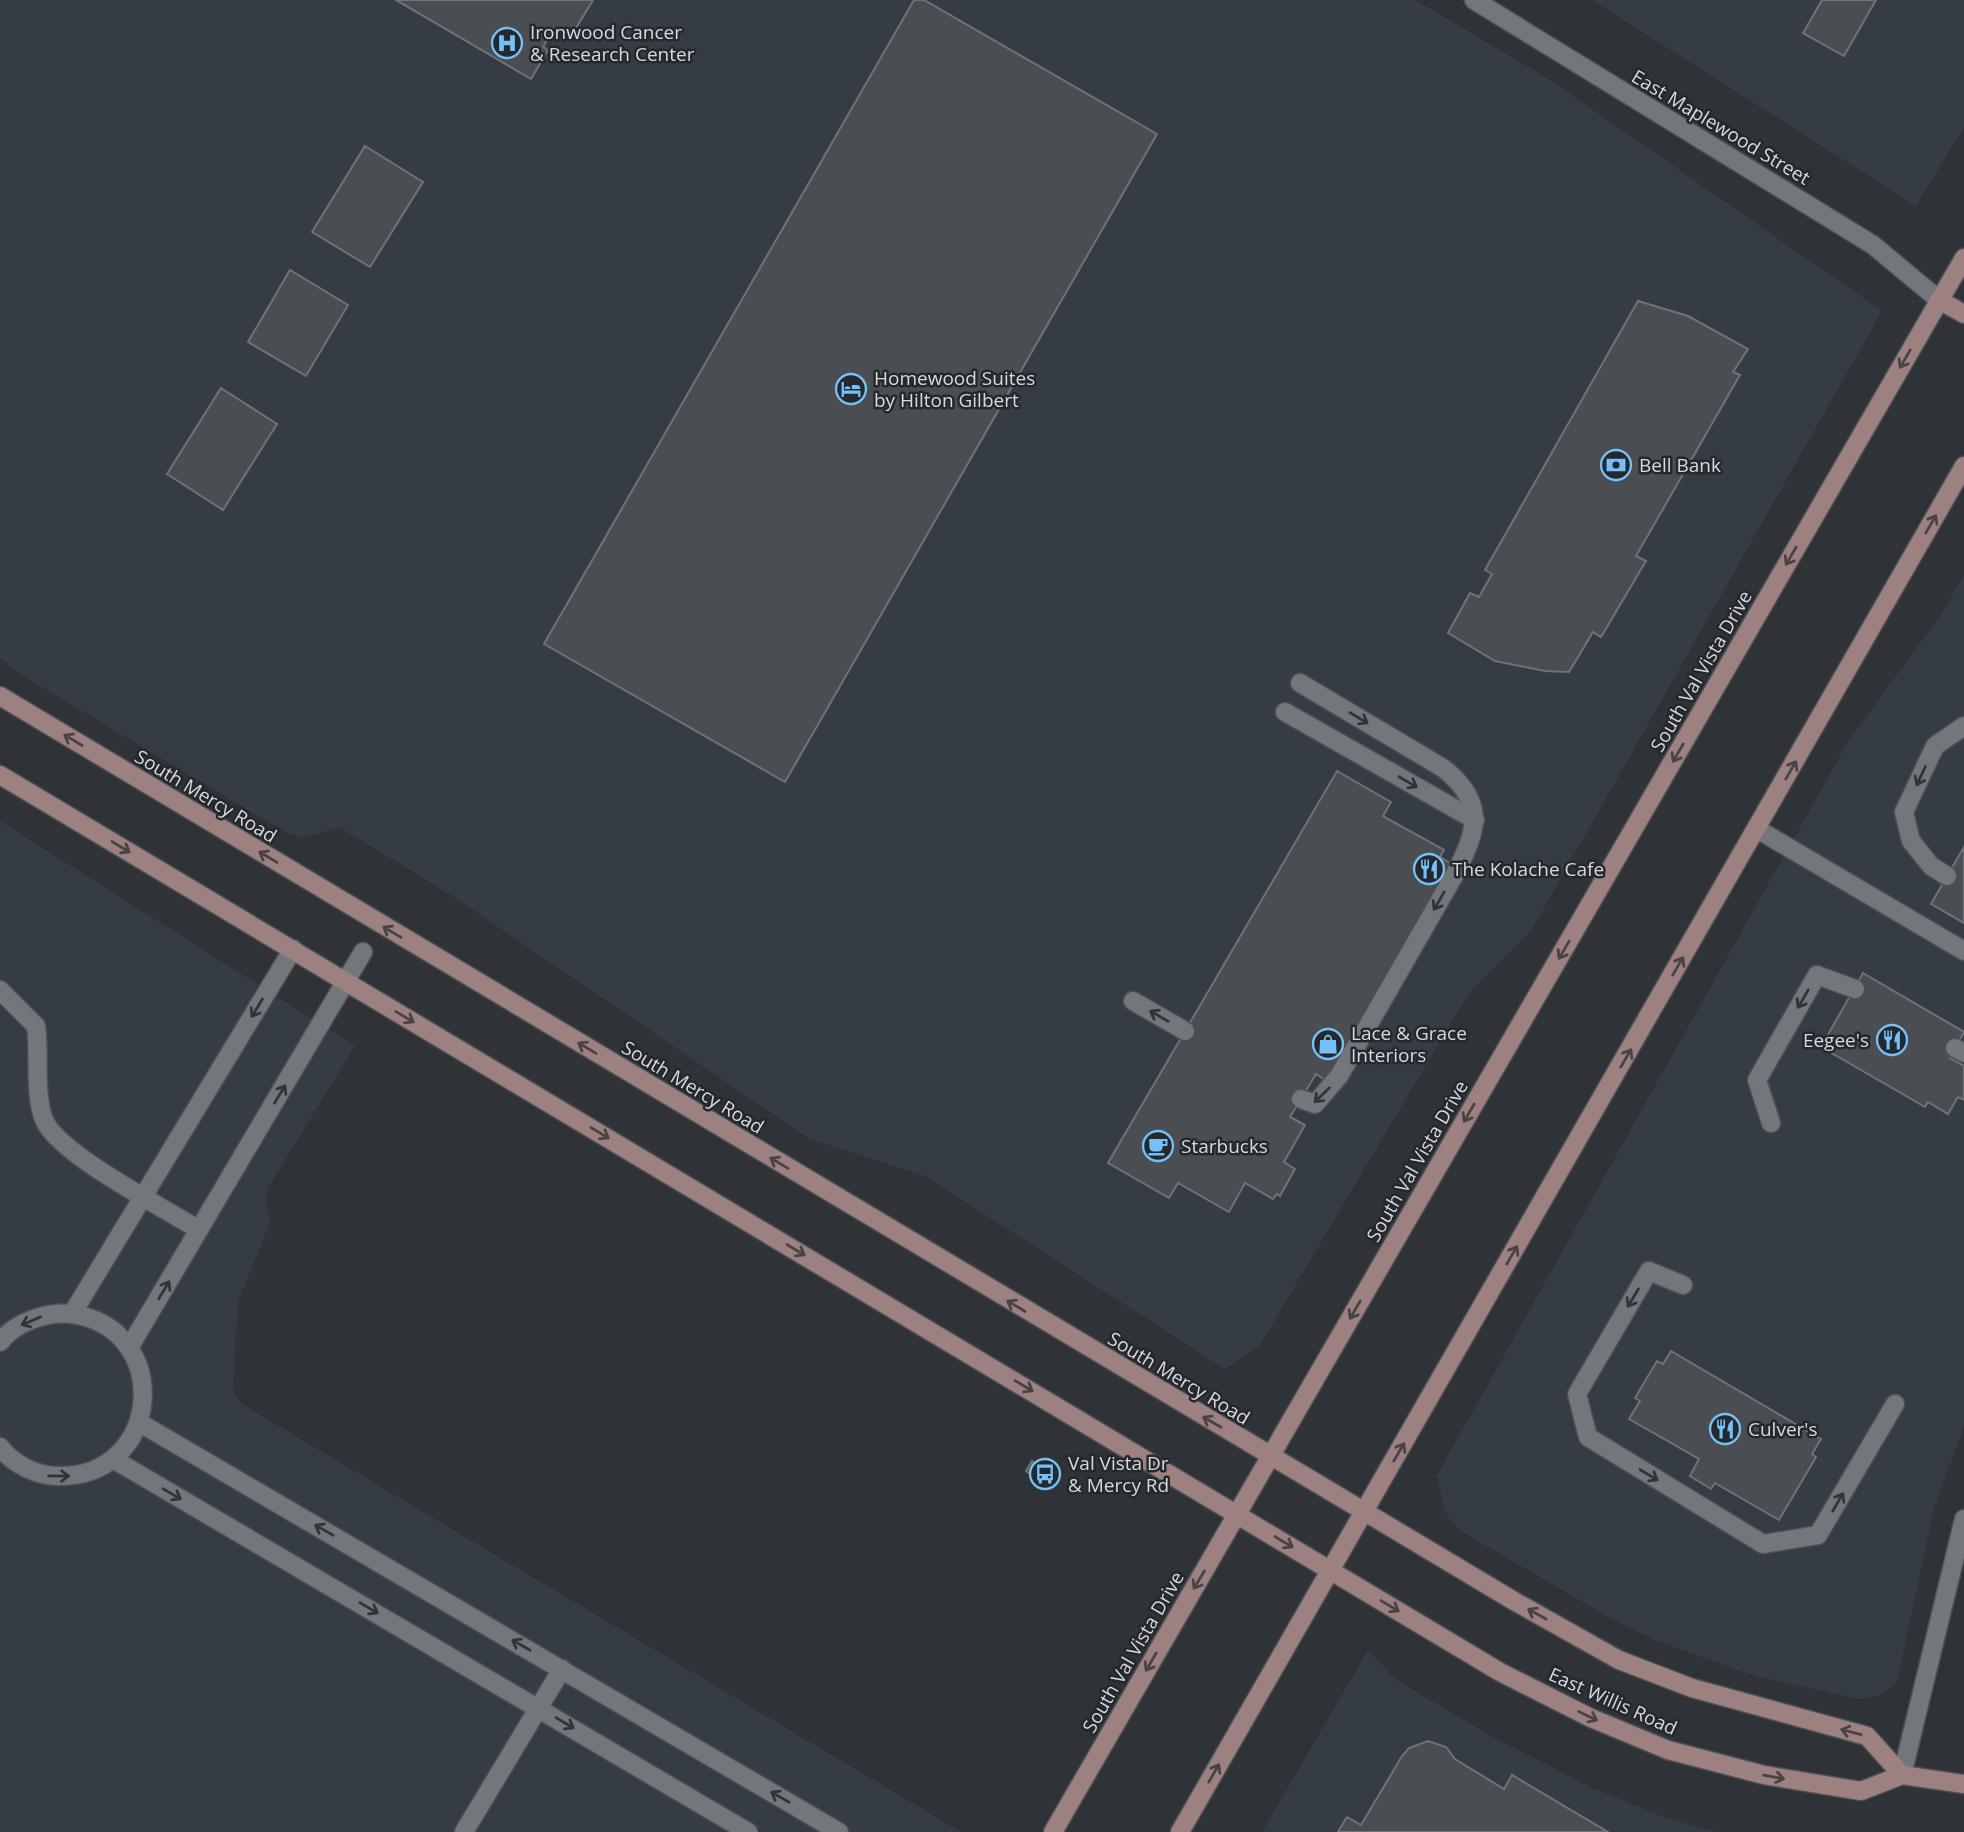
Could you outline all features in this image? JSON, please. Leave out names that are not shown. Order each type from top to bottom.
[{"type":"main road","name":"South Val Vista Drive","points":[[1053,1832],[1964,258]]},
{"type":"main road","points":[[1939,300],[1964,314]]},
{"type":"main road","points":[[1180,1832],[1964,467]]},
{"type":"main road","name":"South Mercy Road","points":[[0,696],[1365,1512]]},
{"type":"main road","points":[[0,775],[1331,1571]]},
{"type":"main road","name":"East Willis Road","points":[[1365,1512],[1619,1660],[1692,1688],[1867,1736],[1902,1775]]},
{"type":"main road","name":"East Willis Road","points":[[1331,1571],[1500,1672],[1591,1718],[1668,1750],[1764,1775],[1861,1791],[1902,1775],[1964,1784]]},
{"type":"street","name":"East Maplewood Street","points":[[1474,0],[1873,245],[1939,300]]},
{"type":"street","points":[[1300,683],[1459,780],[1472,798],[1475,820],[1468,849],[1455,874],[1339,1076],[1315,1104],[1301,1099]]},
{"type":"street","points":[[1285,712],[1475,820]]},
{"type":"street","points":[[1947,876],[1931,866],[1911,841],[1905,813],[1935,746],[1964,726]]},
{"type":"street","points":[[1757,829],[1964,951]]},
{"type":"street","points":[[72,1314],[293,949]]},
{"type":"street","points":[[129,1348],[363,952]]},
{"type":"street","points":[[1771,1123],[1757,1080],[1817,975],[1855,989]]},
{"type":"street","points":[[0,990],[36,1026],[43,1120],[80,1158],[199,1230]]},
{"type":"street","points":[[1133,1002],[1185,1031]]},
{"type":"street","points":[[1683,1285],[1649,1271],[1577,1394],[1588,1437],[1763,1544],[1818,1535],[1895,1404]]},
{"type":"street","points":[[0,1342],[23,1323],[47,1315],[72,1314],[93,1320],[114,1331],[129,1348],[143,1384],[140,1423],[124,1449],[113,1460],[93,1472],[70,1477],[46,1476],[24,1468],[0,1447]]},
{"type":"street","points":[[140,1423],[839,1832]]},
{"type":"street","points":[[113,1460],[748,1832]]},
{"type":"street","points":[[1902,1775],[1964,1519]]},
{"type":"street","points":[[464,1832],[562,1669]]},
{"type":"shaded area","points":[[0,0],[1416,0],[1550,80],[1882,311],[1531,931],[1467,996],[1260,1345],[1225,1369],[925,1176],[810,1139],[451,895],[339,827],[303,838],[285,832],[20,674],[0,658]]},
{"type":"shaded area","points":[[1592,0],[1964,0],[1964,127],[1916,206]]},
{"type":"shaded area","points":[[1964,575],[1964,1426],[1934,1508],[1897,1682],[1881,1695],[1859,1699],[1755,1676],[1660,1642],[1612,1619],[1466,1534],[1451,1522],[1444,1508],[1437,1475],[1849,740],[1940,616]]},
{"type":"shaded area","points":[[0,821],[355,1046],[268,1188],[266,1206],[271,1220],[238,1302],[233,1390],[240,1403],[961,1832],[0,1832]]},
{"type":"shaded area","points":[[1368,1650],[1395,1679],[1498,1740],[1590,1787],[1666,1818],[1718,1832],[1262,1832]]},
{"type":"building","name":"Ironwood Cancer & Research Center","points":[[396,0],[593,0],[570,38],[554,28],[543,47],[548,50],[531,79]]},
{"type":"building","name":"Homewood Suites by Hilton Gilbert","points":[[914,0],[924,0],[1157,134],[785,782],[544,644]]},
{"type":"building","points":[[1822,0],[1876,0],[1844,56],[1803,33]]},
{"type":"building","points":[[365,146],[423,182],[370,267],[312,232]]},
{"type":"building","points":[[290,270],[348,305],[306,376],[248,342]]},
{"type":"building","name":"Bell Bank","points":[[1638,301],[1688,316],[1748,349],[1733,372],[1740,375],[1636,556],[1646,561],[1601,637],[1593,632],[1569,672],[1545,671],[1495,661],[1448,633],[1470,593],[1479,597],[1492,574],[1485,570]]},
{"type":"building","points":[[221,388],[277,424],[223,510],[167,474]]},
{"type":"building","points":[[1337,771],[1391,802],[1383,816],[1444,850],[1440,857],[1455,866],[1328,1082],[1316,1074],[1290,1117],[1305,1125],[1284,1162],[1295,1169],[1280,1196],[1277,1194],[1273,1199],[1245,1183],[1229,1212],[1178,1183],[1169,1198],[1108,1163]]},
{"type":"building","points":[[1964,847],[1964,923],[1931,904]]},
{"type":"building","name":"Eegee's","points":[[1863,973],[1964,1032],[1950,1058],[1964,1066],[1964,1100],[1958,1097],[1948,1114],[1928,1102],[1925,1107],[1821,1047]]},
{"type":"building","name":"Culver's","points":[[1671,1351],[1821,1439],[1812,1454],[1816,1457],[1779,1520],[1715,1483],[1711,1489],[1690,1476],[1699,1459],[1629,1419],[1640,1401],[1635,1398],[1657,1361],[1663,1364]]},
{"type":"building","points":[[1032,1461],[1052,1474],[1047,1484],[1026,1471]]},
{"type":"building","points":[[1428,1741],[1446,1747],[1455,1759],[1504,1789],[1512,1775],[1608,1832],[1338,1832],[1347,1817],[1361,1825],[1402,1756],[1409,1748]]},
{"type":"place","name":"Ironwood Cancer & Research Center","points":[[507,43]]},
{"type":"place","name":"Homewood Suites by Hilton Gilbert","points":[[851,389]]},
{"type":"place","name":"Bell Bank","points":[[1616,465]]},
{"type":"place","name":"The Kolache Cafe","points":[[1429,869]]},
{"type":"place","name":"Eegee's","points":[[1892,1040]]},
{"type":"place","name":"Lace & Grace Interiors","points":[[1328,1044]]},
{"type":"place","name":"Starbucks","points":[[1158,1146]]},
{"type":"place","name":"Culver's","points":[[1725,1429]]},
{"type":"place","name":"Val Vista Dr & Mercy Rd","points":[[1045,1474]]}]
